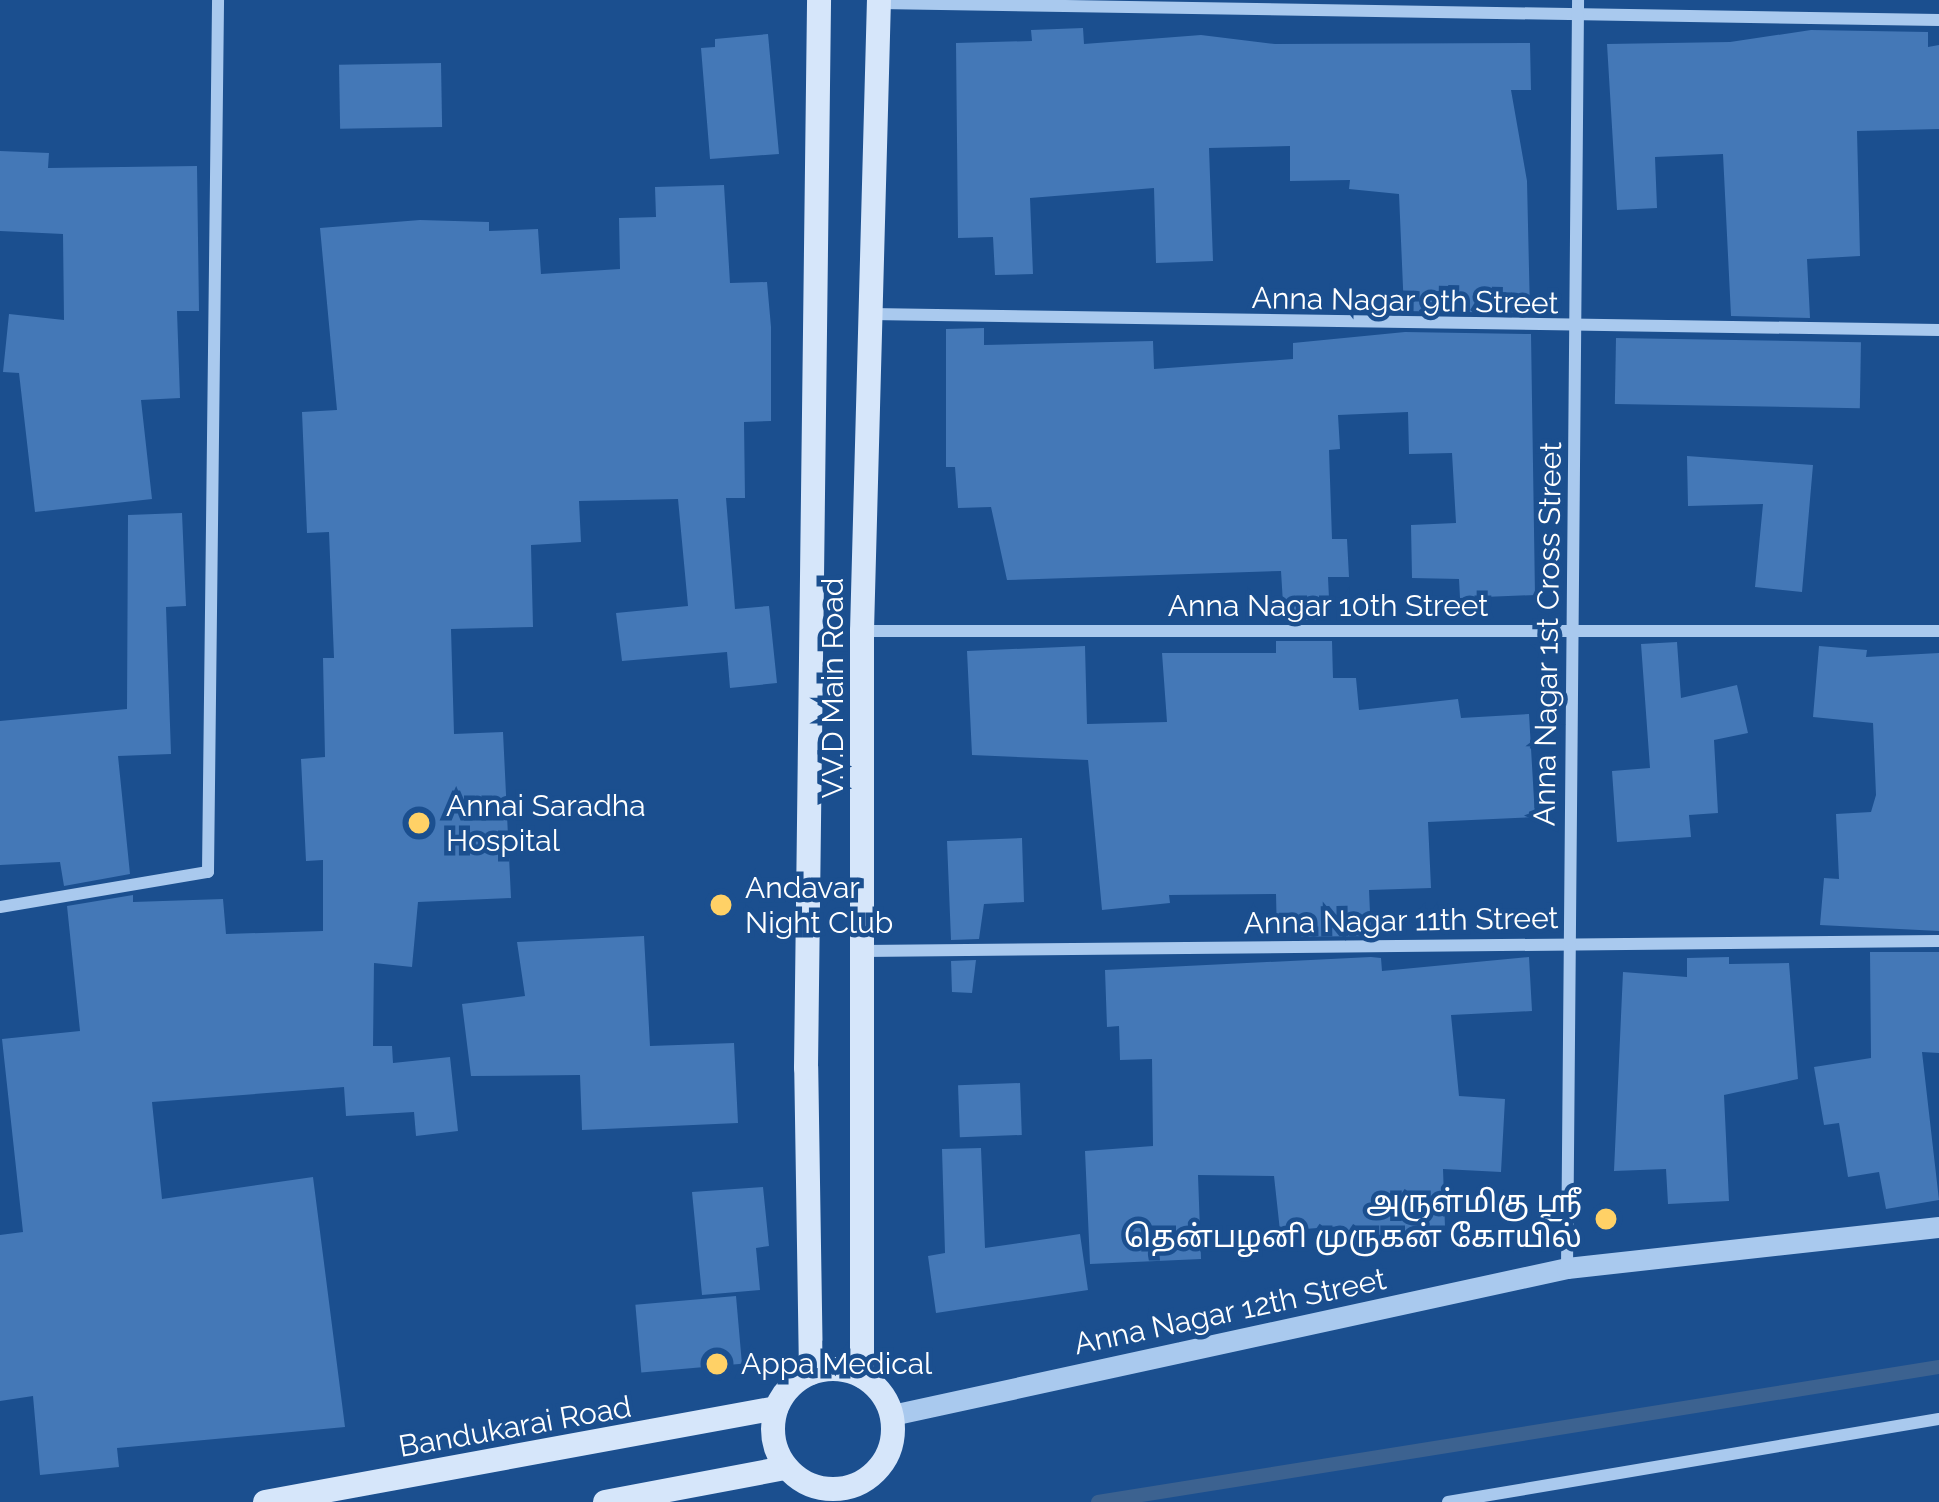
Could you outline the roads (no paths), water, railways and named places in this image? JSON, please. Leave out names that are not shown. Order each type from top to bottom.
[{"type":"main road","name":"V.V.D Main Road","points":[[811,1372],[806,1068],[819,0]]},
{"type":"main road","name":"V.V.D Main Road","points":[[862,1376],[862,631],[879,2]]},
{"type":"main road","points":[[811,1372],[862,1376],[892,1415],[884,1463],[840,1496],[810,1486],[785,1468],[772,1439],[776,1408],[811,1372]]},
{"type":"main road","name":"Bandukarai Road","points":[[265,1502],[776,1408]]},
{"type":"main road","points":[[605,1502],[785,1468]]},
{"type":"street","points":[[0,908],[208,872],[218,0]]},
{"type":"street","name":"Anna Nagar 1st Cross Street","points":[[1567,1268],[1578,0]]},
{"type":"street","points":[[879,2],[1939,20]]},
{"type":"street","name":"Anna Nagar 9th Street","points":[[871,314],[1575,329],[1939,330]]},
{"type":"street","name":"Anna Nagar 10th Street","points":[[862,631],[1939,631]]},
{"type":"street","name":"Anna Nagar 11th Street","points":[[863,951],[1939,941]]},
{"type":"street","name":"Anna Nagar 12th Street","points":[[892,1415],[1567,1268],[1939,1227]]},
{"type":"street","points":[[1448,1502],[1939,1420]]},
{"type":"waterway","points":[[1098,1502],[1939,1367]]},
{"type":"place","name":"Annai Saradha Hospital","points":[[419,823]]},
{"type":"place","name":"Andavar Night Club","points":[[721,905]]},
{"type":"place","name":"அருள்மிகு ஶ்ரீ தென்பழனி முருகன் கோயில்","points":[[1606,1219]]},
{"type":"place","name":"Appa Medical","points":[[717,1364]]}]
